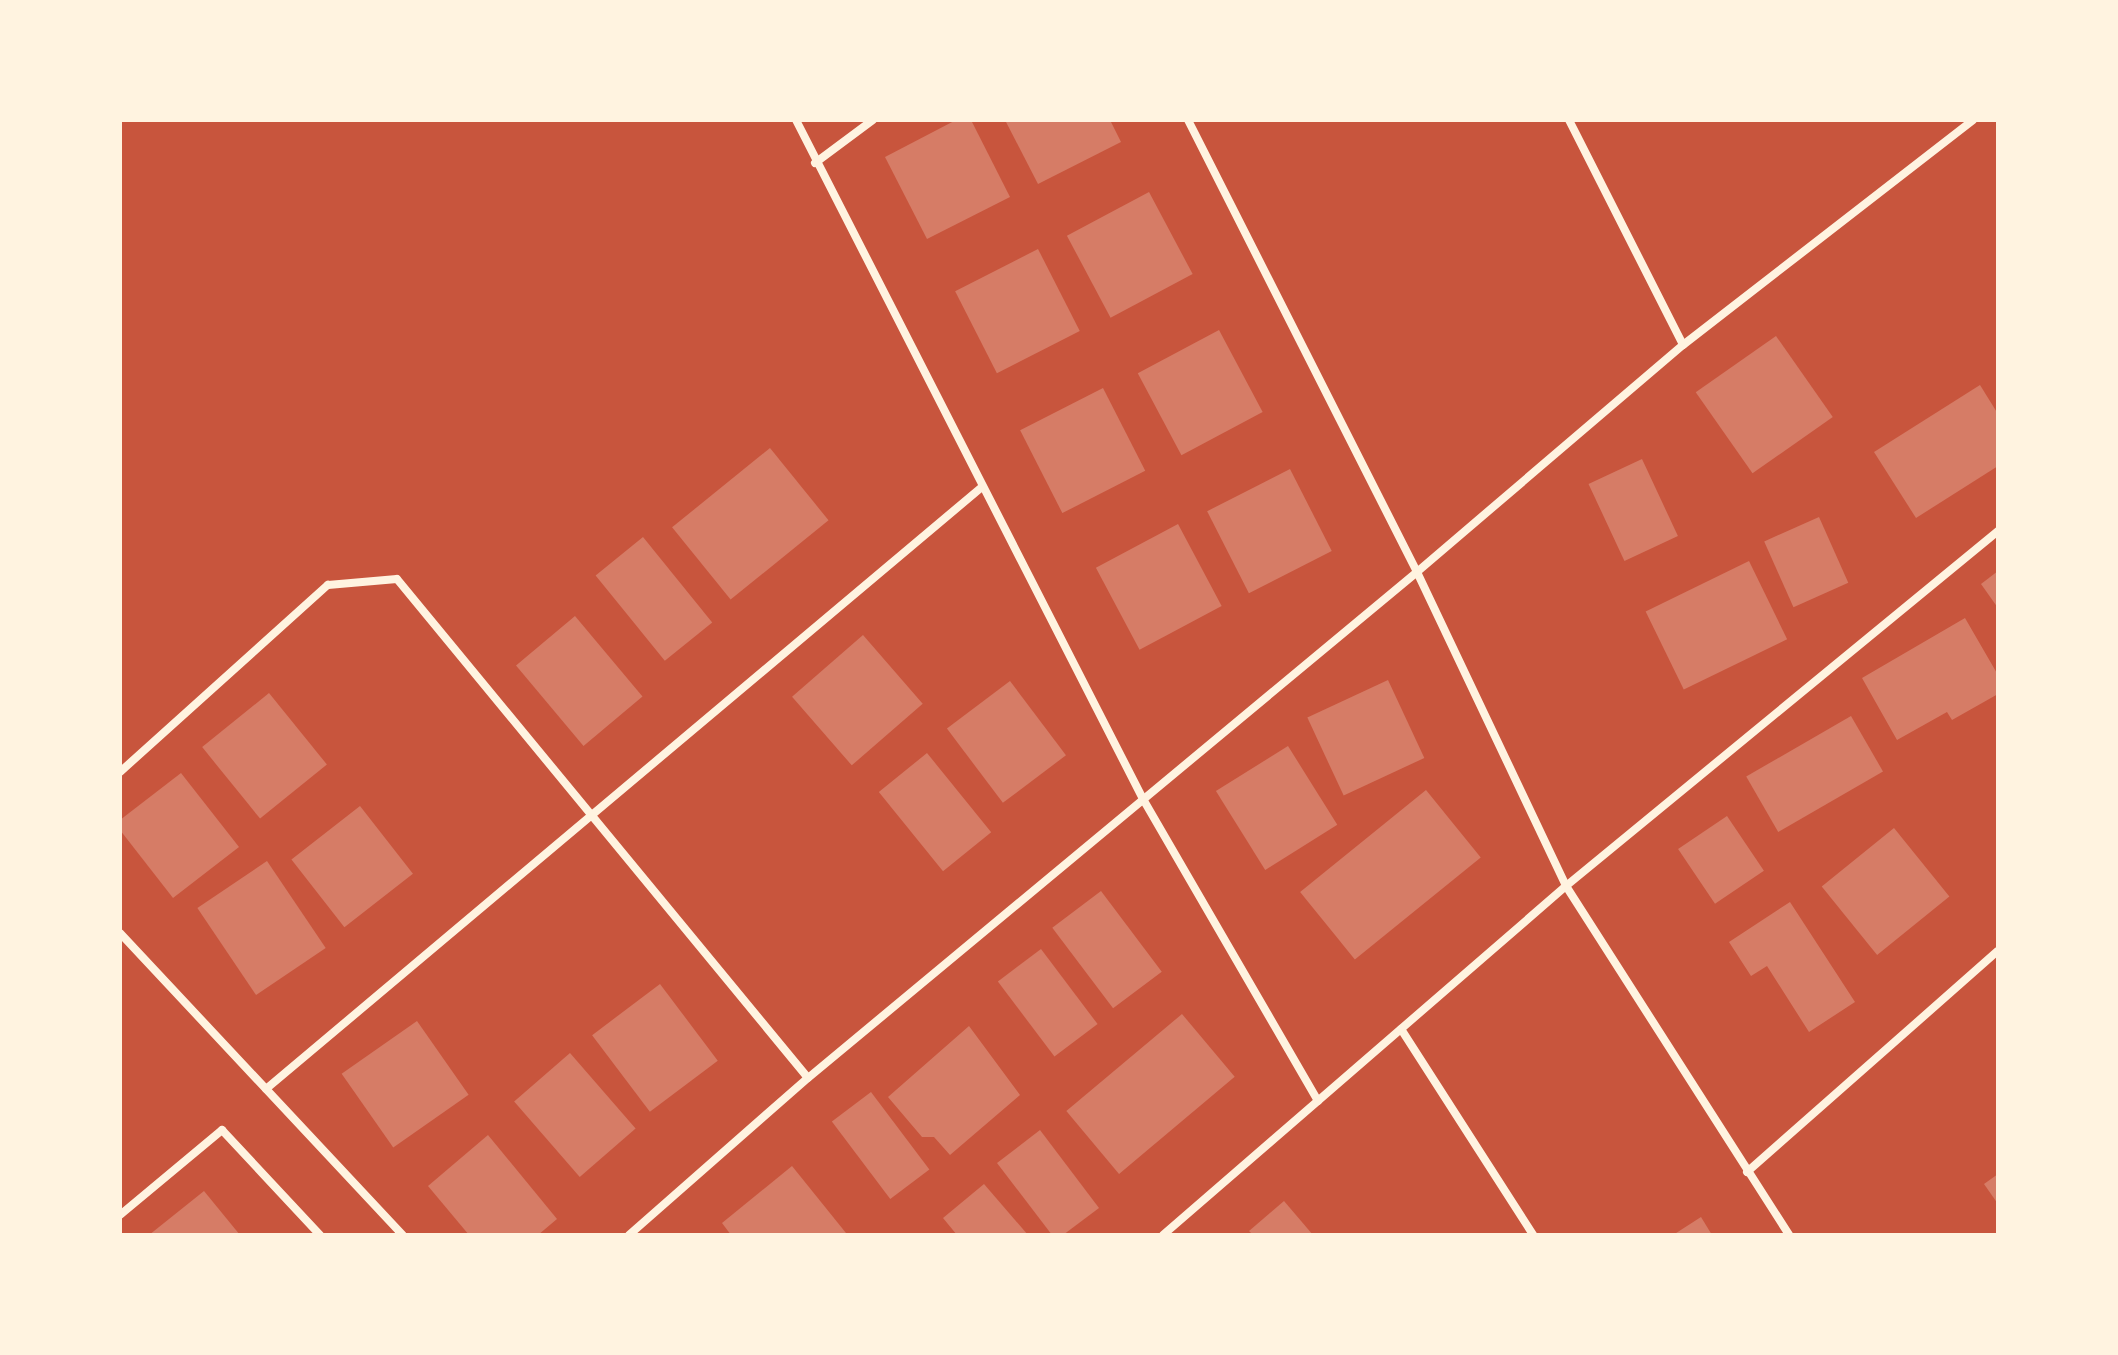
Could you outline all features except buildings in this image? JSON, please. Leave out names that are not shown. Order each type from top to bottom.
[{"type":"street","points":[[796,120],[815,163],[1143,799],[1318,1101]]},
{"type":"street","points":[[815,163],[873,120]]},
{"type":"street","points":[[1188,120],[1417,572],[1566,886],[1789,1235]]},
{"type":"street","points":[[1569,120],[1683,345]]},
{"type":"street","points":[[629,1235],[808,1078],[1417,572],[1683,345],[1973,120]]},
{"type":"street","points":[[266,1089],[982,487]]},
{"type":"street","points":[[1163,1235],[1566,886],[1998,531]]},
{"type":"street","points":[[120,772],[328,585],[397,579],[808,1078]]},
{"type":"street","points":[[120,933],[403,1235]]},
{"type":"street","points":[[1747,1172],[1998,951]]},
{"type":"street","points":[[1401,1029],[1533,1235]]},
{"type":"street","points":[[120,1215],[222,1130],[320,1235]]}]
